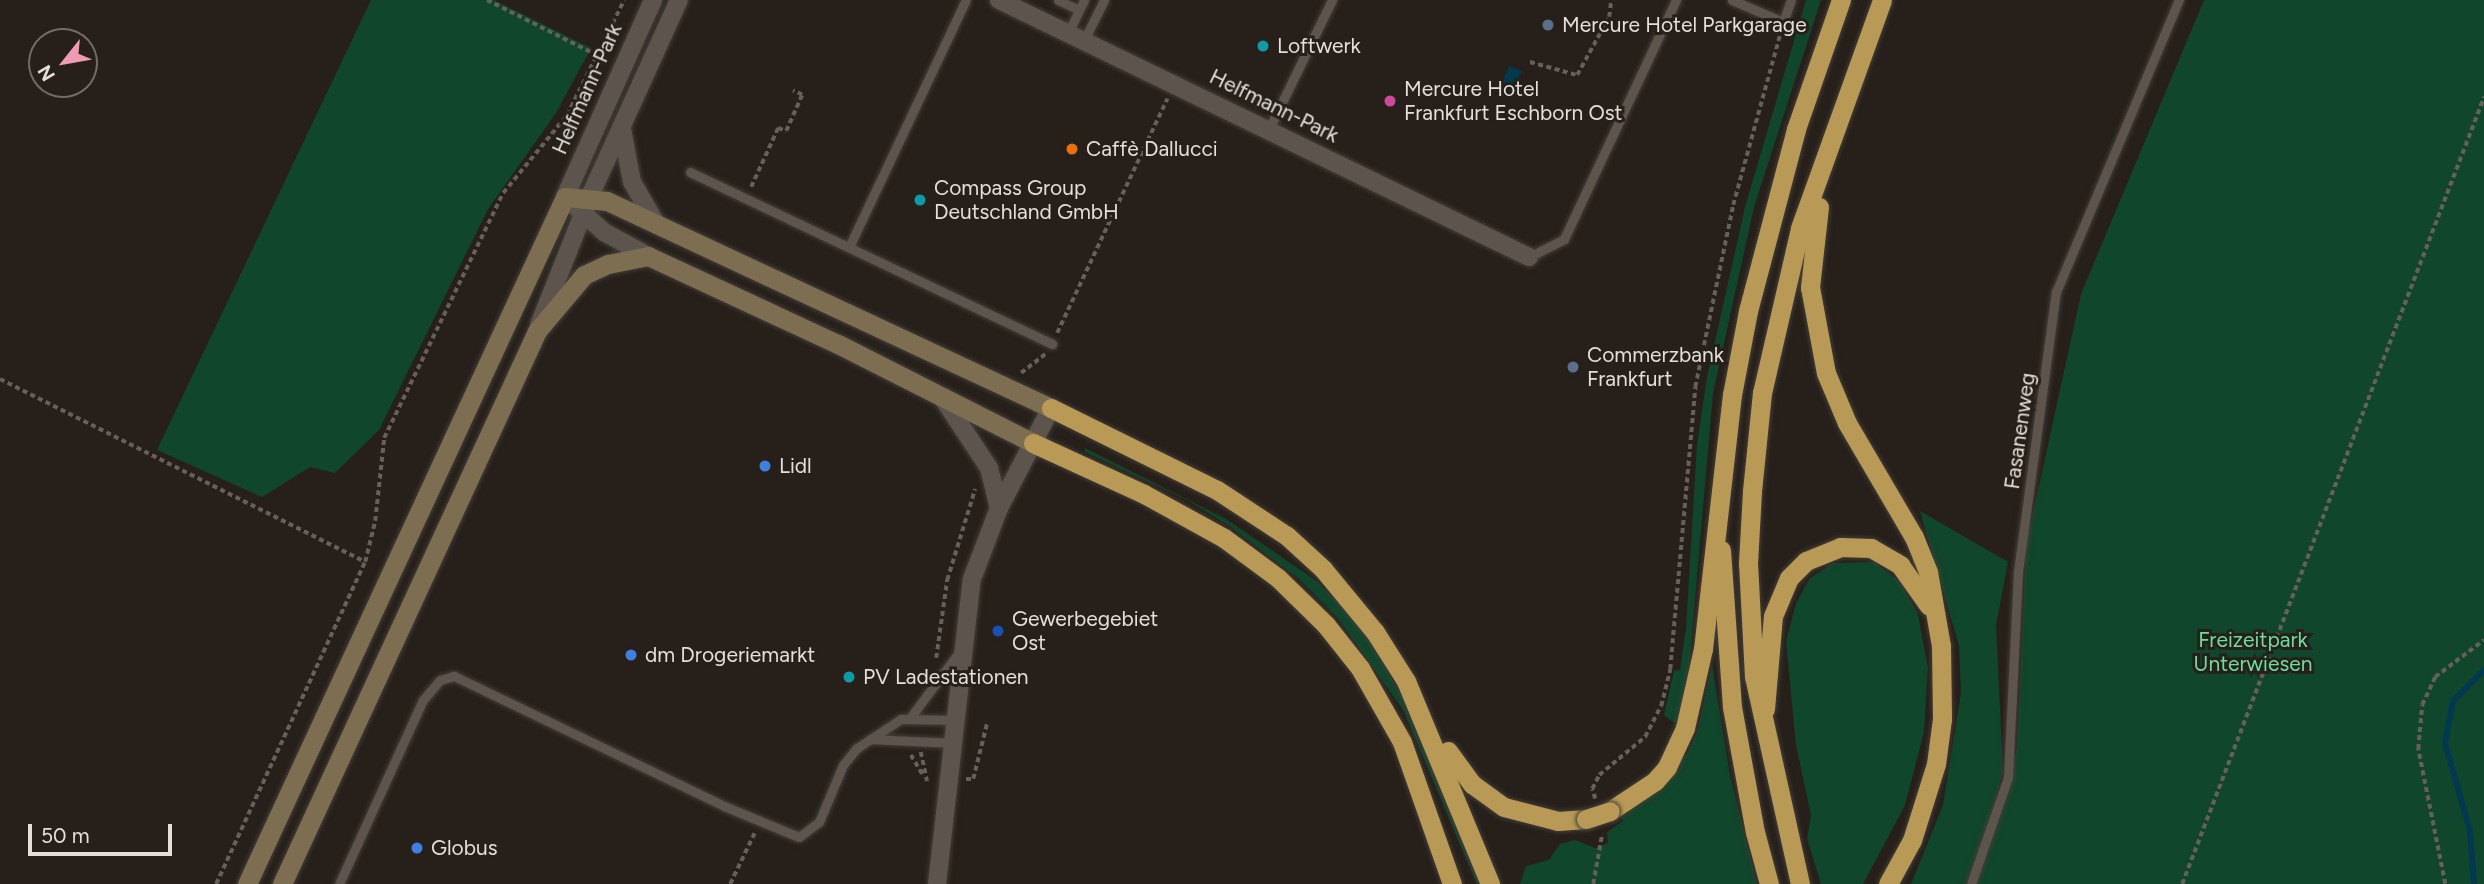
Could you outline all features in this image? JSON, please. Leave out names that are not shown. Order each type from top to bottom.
[{"type":"highway","points":[[1051,408],[1205,484],[1304,550],[1375,632],[1459,769],[1488,797],[1524,814],[1558,821],[1598,816],[1655,781],[1667,767],[1685,728],[1703,649],[1732,395],[1764,241],[1796,129],[1841,0]]},
{"type":"highway","points":[[1800,884],[1754,677],[1748,563],[1762,393],[1800,228],[1882,0]]},
{"type":"highway","points":[[1841,110],[1810,261],[1817,342],[1847,423],[1914,537],[1928,572],[1943,681],[1936,764],[1912,840],[1888,884]]},
{"type":"highway","points":[[1033,443],[1194,520],[1251,557],[1304,602],[1344,647],[1377,694],[1402,742],[1440,842],[1460,884]]},
{"type":"highway","points":[[1720,504],[1732,707],[1755,832],[1769,884]]},
{"type":"highway","points":[[1764,714],[1770,682],[1770,638],[1779,595],[1796,568],[1813,557],[1855,546],[1886,555],[1910,576],[1935,617]]},
{"type":"highway","points":[[1421,709],[1490,884]]},
{"type":"highway","points":[[1440,842],[1452,884]]},
{"type":"main road","points":[[247,884],[565,197],[657,225],[1051,408]]},
{"type":"main road","points":[[282,884],[537,331],[584,275],[608,264],[648,256],[1033,443]]},
{"type":"street","name":"Helfmann-Park","points":[[565,197],[653,0]]},
{"type":"street","points":[[537,331],[587,205],[679,0]]},
{"type":"street","name":"Helfmann-Park","points":[[999,0],[1529,257]]},
{"type":"street","points":[[622,129],[632,182],[657,225]]},
{"type":"street","points":[[587,205],[604,232],[648,256]]},
{"type":"street","points":[[942,397],[989,468],[999,508]]},
{"type":"street","points":[[937,884],[958,720],[961,650],[972,579],[999,508],[1051,408]]},
{"type":"lane","points":[[849,247],[965,0]]},
{"type":"lane","points":[[1058,0],[1079,10]]},
{"type":"lane","points":[[1076,36],[1079,10],[1084,0]]},
{"type":"lane","points":[[1076,36],[1104,0]]},
{"type":"lane","points":[[1269,129],[1332,0]]},
{"type":"lane","points":[[1529,257],[1564,239],[1676,0]]},
{"type":"lane","points":[[1732,0],[1783,22],[1791,0]]},
{"type":"lane","name":"Fasanenweg","points":[[1971,884],[2008,777],[2018,572],[2056,292],[2179,0]]},
{"type":"lane","points":[[690,172],[1052,344]]},
{"type":"lane","points":[[910,718],[961,650]]},
{"type":"lane","points":[[339,884],[423,700],[440,680],[454,676],[791,836],[807,834],[819,822],[848,756],[868,739],[894,722],[910,718],[958,720]]},
{"type":"lane","points":[[868,739],[955,743]]},
{"type":"path","points":[[487,0],[599,56]]},
{"type":"path","points":[[216,884],[365,562],[375,521],[384,438],[503,193],[567,115],[599,56],[624,0]]},
{"type":"path","points":[[1530,62],[1577,75],[1609,17],[1611,0]]},
{"type":"path","points":[[1593,884],[1602,834],[1592,789],[1599,775],[1645,737],[1664,694],[1695,387],[1732,205],[1783,22]]},
{"type":"path","points":[[1009,388],[1052,344],[1174,83]]},
{"type":"path","points":[[746,198],[778,128],[786,131],[802,96],[793,91]]},
{"type":"path","points":[[2182,884],[2484,97]]},
{"type":"path","points":[[0,379],[365,562]]},
{"type":"path","points":[[935,664],[947,580],[975,486]]},
{"type":"path","points":[[2445,884],[2418,749],[2422,705],[2435,677],[2484,640]]},
{"type":"path","points":[[927,780],[973,779],[987,723]]},
{"type":"path","points":[[923,740],[919,759],[927,780]]},
{"type":"path","points":[[909,752],[927,780]]},
{"type":"path","points":[[730,884],[756,830],[765,835]]},
{"type":"green space","points":[[371,0],[494,0],[591,48],[556,113],[488,209],[379,430],[335,473],[310,467],[262,497],[157,450]]},
{"type":"green space","points":[[1806,0],[1821,0],[1754,207],[1713,393],[1689,669],[1677,725],[1664,715],[1674,671],[1680,670],[1686,628],[1697,445],[1707,377],[1745,207]]},
{"type":"green space","name":"Freizeitpark Unterwiesen","points":[[2204,0],[2484,0],[2484,884],[1975,884],[2017,748],[2026,545],[2081,294]]},
{"type":"green space","points":[[1085,448],[1226,519],[1315,580],[1341,605],[1373,646],[1410,710],[1482,884],[1477,884],[1403,710],[1338,618],[1298,578],[1231,527],[1189,501],[1085,452]]},
{"type":"green space","points":[[1920,511],[2008,562],[1996,625],[2003,772],[1976,866],[1965,884],[1911,884],[1943,805],[1961,693],[1959,646]]},
{"type":"green space","points":[[1874,562],[1900,582],[1918,614],[1928,668],[1924,732],[1905,805],[1863,884],[1821,884],[1807,839],[1811,815],[1796,745],[1786,641],[1796,603],[1810,578],[1833,563]]},
{"type":"green space","points":[[1712,665],[1730,775],[1757,884],[1520,884],[1526,866],[1549,860],[1560,844],[1575,840],[1595,848],[1608,843],[1607,832],[1623,821],[1621,817],[1661,789],[1688,752],[1698,730]]},
{"type":"water","points":[[1509,66],[1522,71],[1509,98],[1498,92]]},
{"type":"waterway","points":[[2474,884],[2470,831],[2445,743],[2453,701],[2484,670]]},
{"type":"place","name":"Mercure Hotel Parkgarage","points":[[1548,25]]},
{"type":"place","name":"Loftwerk","points":[[1263,46]]},
{"type":"place","name":"Mercure Hotel Frankfurt Eschborn Ost","points":[[1390,101]]},
{"type":"place","name":"Caffè Dallucci","points":[[1072,149]]},
{"type":"place","name":"Compass Group Deutschland GmbH","points":[[920,200]]},
{"type":"place","name":"Commerzbank Frankfurt","points":[[1573,367]]},
{"type":"place","name":"Lidl","points":[[765,466]]},
{"type":"place","name":"Gewerbegebiet Ost","points":[[998,631]]},
{"type":"place","name":"dm Drogeriemarkt","points":[[631,655]]},
{"type":"place","name":"PV Ladestationen","points":[[849,677]]},
{"type":"place","name":"Globus","points":[[417,848]]}]
